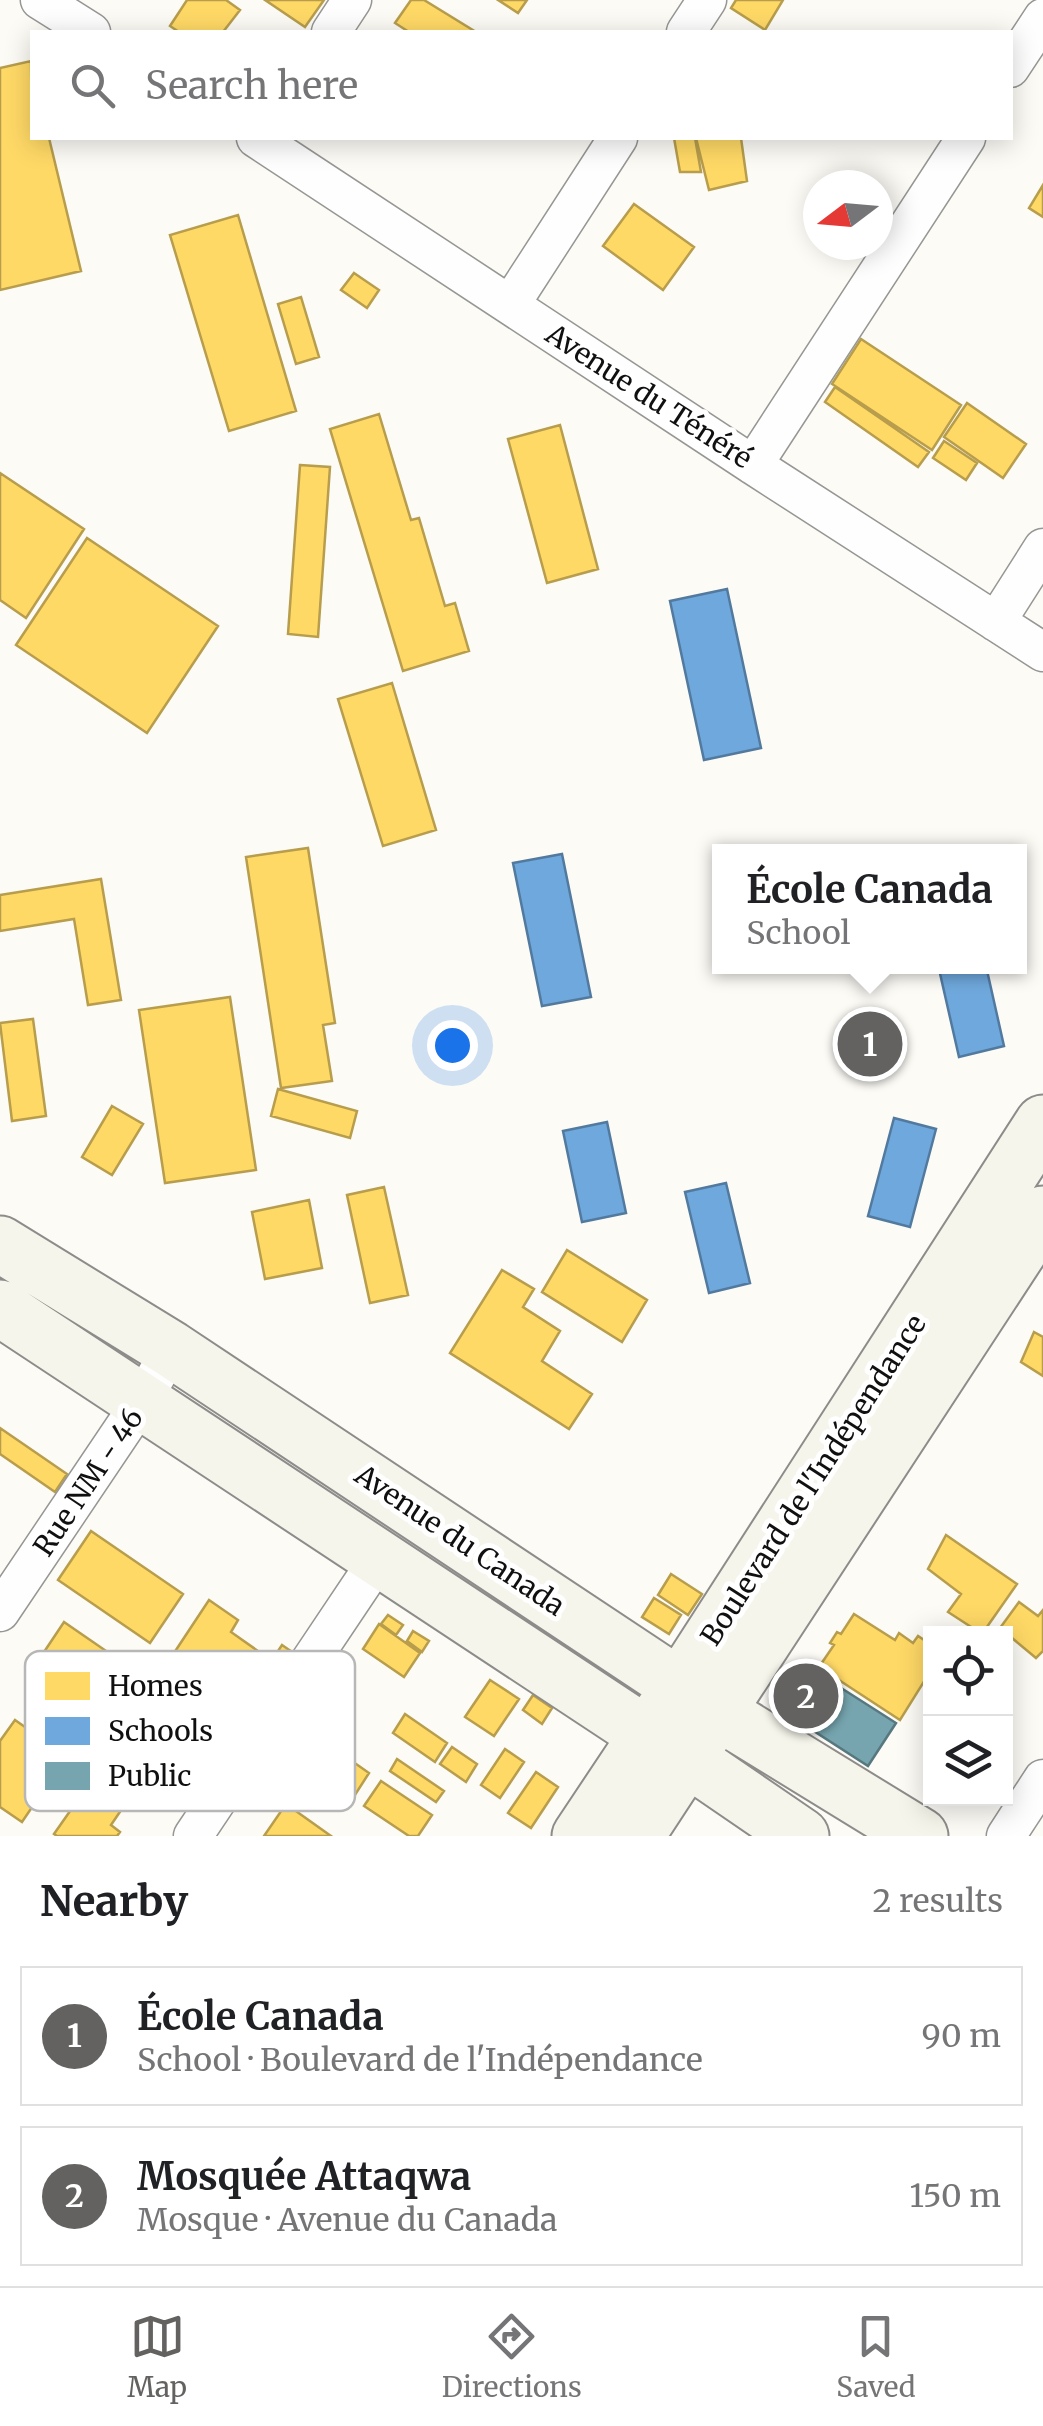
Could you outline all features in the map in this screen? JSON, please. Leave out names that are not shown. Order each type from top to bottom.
[{"type":"street","points":[[40,0],[89,30]]},
{"type":"street","points":[[331,30],[352,0]]},
{"type":"street","points":[[687,30],[706,0]]},
{"type":"street","points":[[1013,63],[1043,18]]},
{"type":"street","name":"Avenue du Ténéré","points":[[262,140],[1043,652]]},
{"type":"street","points":[[510,305],[617,140]]},
{"type":"street","points":[[754,465],[965,140]]},
{"type":"street","points":[[996,622],[1043,548]]},
{"type":"street","name":"Boulevard de l'Indépendance","points":[[699,1699],[1043,1123]]},
{"type":"street","name":"Boulevard de l'Indépendance","points":[[580,1836],[667,1747],[1043,1214]]},
{"type":"street","name":"Avenue du Canada","points":[[0,1244],[171,1350],[699,1699],[920,1836]]},
{"type":"street","name":"Avenue du Canada","points":[[0,1308],[801,1836]]},
{"type":"street","name":"Rue NM - 46","points":[[0,1612],[142,1402],[171,1350]]},
{"type":"street","points":[[317,1651],[380,1557]]},
{"type":"street","name":"Boulevard de l'Indépendance","points":[[636,1836],[667,1747]]},
{"type":"street","points":[[1006,1836],[1043,1778]]},
{"type":"street","points":[[193,1836],[210,1811]]},
{"type":"building: Homes","points":[[187,0],[226,0],[240,10],[225,30],[176,30],[170,26]]},
{"type":"building: Homes","points":[[265,0],[324,0],[305,27]]},
{"type":"building: Homes","points":[[411,0],[424,0],[473,30],[406,30],[395,23]]},
{"type":"building: Homes","points":[[498,0],[527,0],[518,13]]},
{"type":"building: Homes","points":[[736,0],[783,0],[765,30],[731,8]]},
{"type":"building: Homes","points":[[30,61],[30,140],[49,140],[81,271],[0,290],[0,68]]},
{"type":"building: Homes","points":[[674,140],[695,140],[701,172],[680,172]]},
{"type":"building: Homes","points":[[696,140],[741,140],[747,181],[709,190]]},
{"type":"building: Homes","points":[[1043,185],[1043,217],[1029,208]]},
{"type":"building: Homes","points":[[634,204],[694,247],[663,290],[603,246]]},
{"type":"building: Homes","points":[[238,215],[296,411],[229,431],[170,235]]},
{"type":"building: Homes","points":[[354,273],[379,290],[367,308],[341,290]]},
{"type":"building: Homes","points":[[301,297],[319,357],[296,364],[278,304]]},
{"type":"building: Homes","points":[[861,339],[961,405],[932,450],[832,384]]},
{"type":"building: Homes","points":[[835,387],[929,452],[918,467],[825,402]]},
{"type":"building: Homes","points":[[967,403],[1026,444],[1003,478],[944,437]]},
{"type":"building: Homes","points":[[379,414],[411,520],[419,518],[445,606],[455,603],[469,651],[403,671],[330,429]]},
{"type":"building: Homes","points":[[560,425],[598,569],[547,583],[508,439]]},
{"type":"building: Homes","points":[[944,441],[977,463],[966,480],[933,458]]},
{"type":"building: Homes","points":[[300,465],[330,467],[318,637],[288,634]]},
{"type":"building: Homes","points":[[0,473],[84,529],[26,618],[0,600]]},
{"type":"building: Homes","points":[[87,538],[218,626],[147,733],[16,645]]},
{"type":"building: Homes","points":[[392,683],[436,830],[383,846],[338,699]]},
{"type":"building: Homes","points":[[308,848],[335,1023],[323,1025],[332,1081],[281,1088],[246,857]]},
{"type":"building: Homes","points":[[101,879],[121,1000],[88,1005],[74,919],[0,931],[0,895]]},
{"type":"building: Homes","points":[[230,997],[256,1170],[165,1183],[139,1010]]},
{"type":"building: Homes","points":[[33,1019],[46,1116],[12,1121],[0,1023]]},
{"type":"building: Homes","points":[[278,1089],[357,1111],[350,1138],[271,1116]]},
{"type":"building: Homes","points":[[112,1106],[143,1124],[112,1175],[82,1157]]},
{"type":"building: Homes","points":[[384,1187],[408,1295],[370,1303],[347,1195]]},
{"type":"building: Homes","points":[[309,1200],[322,1268],[265,1279],[252,1212]]},
{"type":"building: Homes","points":[[567,1250],[647,1300],[622,1342],[542,1292]]},
{"type":"building: Homes","points":[[502,1270],[534,1289],[523,1307],[560,1331],[542,1361],[592,1394],[569,1429],[450,1353]]},
{"type":"building: Homes","points":[[1034,1332],[1043,1337],[1043,1376],[1021,1362]]},
{"type":"building: Homes","points":[[0,1428],[67,1474],[55,1492],[0,1454]]},
{"type":"building: Homes","points":[[91,1531],[183,1594],[150,1643],[58,1580]]},
{"type":"building: Homes","points":[[946,1535],[1017,1584],[988,1626],[970,1626],[948,1612],[961,1594],[928,1569]]},
{"type":"building: Homes","points":[[671,1574],[702,1594],[688,1615],[658,1595]]},
{"type":"building: Homes","points":[[654,1598],[681,1615],[669,1634],[642,1617]]},
{"type":"building: Homes","points":[[209,1600],[238,1620],[231,1632],[258,1651],[175,1651]]},
{"type":"building: Homes","points":[[1019,1602],[1038,1616],[1043,1610],[1043,1651],[1036,1658],[1013,1639],[1013,1626],[1001,1626]]},
{"type":"building: Homes","points":[[854,1614],[895,1640],[899,1633],[913,1643],[918,1636],[923,1639],[923,1683],[900,1720],[819,1667],[834,1645],[830,1643],[837,1632],[841,1634]]},
{"type":"building: Homes","points":[[388,1615],[403,1625],[396,1635],[381,1624]]},
{"type":"building: Homes","points":[[64,1622],[106,1651],[45,1651]]},
{"type":"building: Homes","points":[[379,1624],[420,1653],[404,1677],[363,1649]]},
{"type":"building: Homes","points":[[413,1631],[429,1641],[422,1652],[407,1641]]},
{"type":"building: Homes","points":[[490,1680],[519,1699],[494,1736],[465,1717]]},
{"type":"building: Homes","points":[[533,1695],[552,1708],[542,1724],[523,1710]]},
{"type":"building: Homes","points":[[405,1714],[447,1743],[435,1762],[393,1733]]},
{"type":"building: Homes","points":[[15,1720],[25,1727],[25,1811],[29,1811],[22,1822],[0,1807],[0,1741]]},
{"type":"building: Homes","points":[[452,1747],[477,1764],[466,1782],[440,1764]]},
{"type":"building: Homes","points":[[505,1749],[524,1762],[500,1798],[481,1785]]},
{"type":"building: Homes","points":[[397,1759],[444,1791],[436,1802],[390,1771]]},
{"type":"building: Homes","points":[[355,1763],[369,1773],[355,1795]]},
{"type":"building: Homes","points":[[536,1772],[558,1787],[531,1828],[508,1813]]},
{"type":"building: Homes","points":[[381,1781],[432,1815],[418,1836],[409,1836],[364,1806]]},
{"type":"building: Homes","points":[[70,1811],[120,1811],[111,1825],[120,1832],[117,1836],[54,1834]]},
{"type":"building: Homes","points":[[281,1811],[296,1811],[331,1836],[264,1836]]},
{"type":"building: Schools","points":[[727,589],[761,748],[704,760],[670,601]]},
{"type":"building: Schools","points":[[562,854],[591,997],[542,1006],[513,863]]},
{"type":"building: Schools","points":[[940,974],[988,974],[1004,1046],[959,1057]]},
{"type":"building: Schools","points":[[894,1118],[936,1129],[910,1227],[868,1216]]},
{"type":"building: Schools","points":[[607,1122],[626,1213],[582,1222],[563,1131]]},
{"type":"building: Schools","points":[[726,1183],[750,1283],[709,1293],[685,1192]]},
{"type":"building: Public","points":[[813,1670],[896,1723],[868,1766],[786,1713]]},
{"type":"place","name":"École Canada","points":[[870,1044]]},
{"type":"place","name":"Mosquée Attaqwa","points":[[806,1696]]}]
